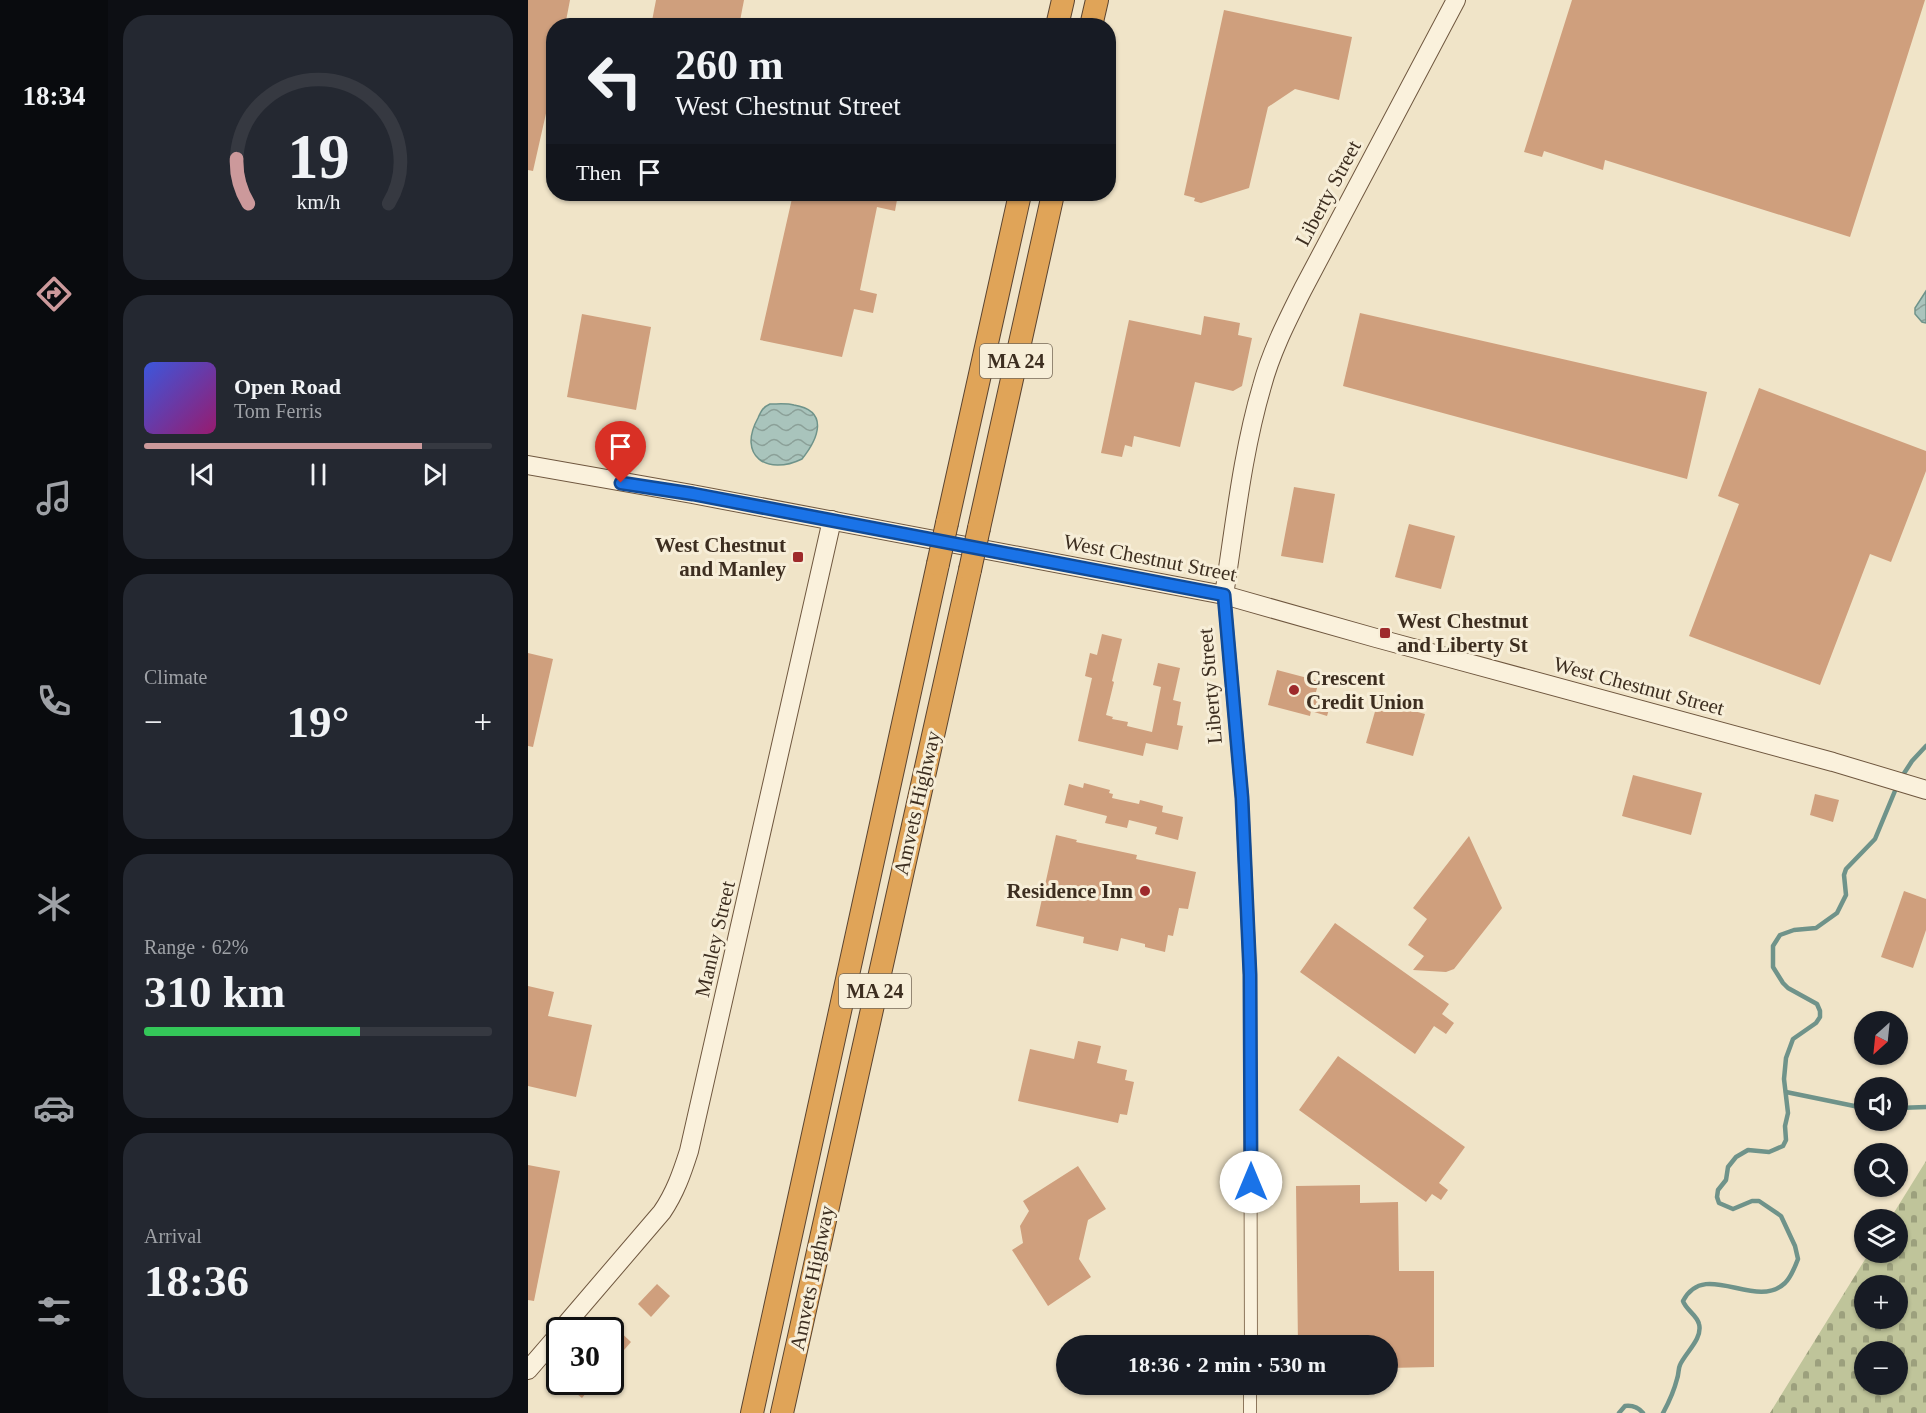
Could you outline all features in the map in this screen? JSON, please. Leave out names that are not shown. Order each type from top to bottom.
[{"type":"highway","points":[[1059,18],[1063,0]]},
{"type":"highway","points":[[1093,18],[1097,0]]},
{"type":"highway","name":"Amvets Highway","points":[[753,1413],[1018,201]]},
{"type":"highway","name":"Amvets Highway","points":[[784,1413],[1051,201]]},
{"type":"highway","points":[[744,1413],[769,1340]]},
{"type":"main road","name":"Liberty Street","points":[[1224,595],[1248,445],[1262,385],[1279,338],[1456,0]]},
{"type":"main road","name":"West Chestnut Street","points":[[528,465],[1224,595],[1925,790]]},
{"type":"main road","name":"Manley Street","points":[[573,1317],[662,1212],[683,1171],[740,934],[831,520]]},
{"type":"main road","name":"Manley Street","points":[[528,1370],[546,1349]]},
{"type":"street","name":"Liberty Street","points":[[1224,595],[1242,798],[1250,975],[1251,1335]]},
{"type":"street","points":[[1250,1395],[1250,1413]]},
{"type":"green space","points":[[1926,1161],[1926,1413],[1770,1413],[1854,1277],[1854,1329],[1908,1329],[1908,1275],[1855,1275],[1863,1263],[1908,1263],[1908,1209],[1896,1209],[1904,1197],[1908,1197],[1908,1190]]},
{"type":"water","points":[[1926,291],[1926,323],[1915,314],[1915,308]]},
{"type":"water","points":[[770,404],[788,404],[805,408],[817,419],[818,427],[813,443],[802,459],[789,464],[767,464],[753,452],[752,431],[761,411]]},
{"type":"building","points":[[528,0],[570,0],[567,18],[546,18],[546,113],[533,171],[528,170]]},
{"type":"building","points":[[656,0],[744,0],[741,18],[653,18]]},
{"type":"building","points":[[1572,0],[1925,0],[1850,237],[1605,160],[1603,170],[1544,151],[1542,157],[1524,152]]},
{"type":"building","points":[[1224,10],[1352,37],[1339,100],[1295,89],[1268,107],[1249,188],[1201,203],[1194,201],[1195,198],[1184,195]]},
{"type":"building","points":[[791,201],[897,201],[895,211],[877,207],[860,290],[877,294],[873,313],[854,309],[842,357],[760,340]]},
{"type":"building","points":[[1360,313],[1707,392],[1687,479],[1343,386]]},
{"type":"building","points":[[582,314],[651,327],[636,410],[567,397]]},
{"type":"building","points":[[1204,316],[1240,323],[1238,335],[1252,338],[1242,386],[1233,391],[1195,382],[1180,447],[1134,436],[1132,447],[1125,445],[1122,457],[1101,453],[1129,320],[1201,335]]},
{"type":"building","points":[[1759,388],[1926,451],[1926,471],[1891,562],[1870,554],[1820,685],[1689,636],[1739,504],[1718,496]]},
{"type":"building","points":[[1294,487],[1335,494],[1323,563],[1281,556]]},
{"type":"building","points":[[1409,524],[1455,536],[1441,589],[1395,577]]},
{"type":"building","points":[[1102,634],[1122,639],[1106,715],[1113,717],[1112,719],[1128,722],[1127,726],[1152,732],[1161,687],[1153,685],[1158,663],[1180,668],[1173,700],[1181,702],[1177,725],[1183,726],[1178,750],[1146,743],[1143,756],[1078,741],[1092,678],[1085,676],[1090,653],[1097,655]]},
{"type":"building","points":[[528,653],[553,659],[533,747],[528,746]]},
{"type":"building","name":"Crescent Credit Union","points":[[1277,670],[1319,681],[1314,699],[1331,703],[1327,716],[1311,711],[1310,716],[1268,705]]},
{"type":"building","points":[[1378,701],[1425,714],[1413,756],[1366,743]]},
{"type":"building","points":[[1633,775],[1702,793],[1691,835],[1622,816]]},
{"type":"building","points":[[1084,783],[1110,790],[1109,793],[1113,794],[1112,798],[1139,804],[1140,800],[1163,806],[1162,812],[1183,817],[1178,840],[1155,834],[1157,827],[1129,820],[1127,828],[1105,823],[1107,816],[1064,805],[1069,784],[1083,788]]},
{"type":"building","points":[[1815,794],[1839,800],[1833,822],[1810,815]]},
{"type":"building","name":"Residence Inn","points":[[1056,835],[1077,840],[1076,842],[1137,855],[1136,859],[1196,872],[1188,909],[1179,908],[1173,936],[1168,935],[1165,952],[1121,938],[1118,951],[1083,943],[1084,937],[1036,926]]},
{"type":"building","points":[[1469,836],[1502,908],[1454,969],[1446,972],[1413,970],[1424,956],[1408,945],[1427,919],[1413,908]]},
{"type":"building","points":[[1904,891],[1926,899],[1926,930],[1913,968],[1881,957]]},
{"type":"building","points":[[1335,923],[1449,1004],[1442,1014],[1454,1023],[1446,1034],[1434,1026],[1415,1054],[1300,972]]},
{"type":"building","points":[[528,986],[554,992],[548,1016],[592,1025],[576,1097],[528,1086]]},
{"type":"building","points":[[1078,1041],[1101,1046],[1097,1063],[1127,1070],[1125,1080],[1134,1082],[1127,1115],[1120,1114],[1118,1123],[1018,1101],[1030,1049],[1074,1059]]},
{"type":"building","points":[[1338,1056],[1465,1147],[1439,1183],[1448,1190],[1441,1200],[1432,1194],[1426,1202],[1299,1110]]},
{"type":"building","points":[[528,1165],[560,1171],[534,1301],[528,1300]]},
{"type":"building","points":[[1078,1166],[1106,1209],[1088,1220],[1079,1259],[1091,1277],[1048,1306],[1012,1250],[1023,1243],[1020,1226],[1029,1211],[1023,1201]]},
{"type":"building","points":[[1360,1185],[1360,1203],[1398,1202],[1399,1271],[1434,1271],[1434,1367],[1398,1368],[1398,1335],[1298,1335],[1296,1186]]},
{"type":"building","points":[[657,1284],[670,1296],[651,1317],[638,1304]]},
{"type":"building","points":[[624,1335],[631,1342],[624,1350]]},
{"type":"waterway","points":[[1901,778],[1926,746]]},
{"type":"waterway","points":[[1663,1413],[1678,1377],[1682,1360],[1693,1346],[1700,1330],[1698,1321],[1683,1301],[1692,1289],[1704,1284],[1717,1284],[1760,1292],[1773,1290],[1787,1281],[1798,1259],[1795,1246],[1781,1216],[1759,1201],[1752,1201],[1733,1209],[1719,1203],[1718,1190],[1726,1180],[1728,1167],[1736,1157],[1748,1150],[1769,1152],[1783,1146],[1786,1140],[1785,1126],[1788,1113],[1784,1079],[1786,1058],[1793,1039],[1816,1023],[1820,1017],[1817,1004],[1783,983],[1773,967],[1773,946],[1780,935],[1794,930],[1816,928],[1837,913],[1846,895],[1844,875],[1846,869],[1875,839],[1897,786]]},
{"type":"waterway","points":[[1786,1092],[1854,1106]]},
{"type":"waterway","points":[[1908,1108],[1926,1107]]},
{"type":"waterway","points":[[1619,1413],[1625,1406],[1635,1407],[1643,1413]]},
{"type":"place","name":"West Chestnut and Manley","points":[[798,557]]},
{"type":"place","name":"West Chestnut and Liberty St","points":[[1385,633]]},
{"type":"place","name":"Crescent Credit Union","points":[[1294,690]]},
{"type":"place","name":"Residence Inn","points":[[1145,891]]},
{"type":"route","points":[[621,483],[693,494],[1224,595],[1242,798],[1250,975],[1251,1182]]}]
